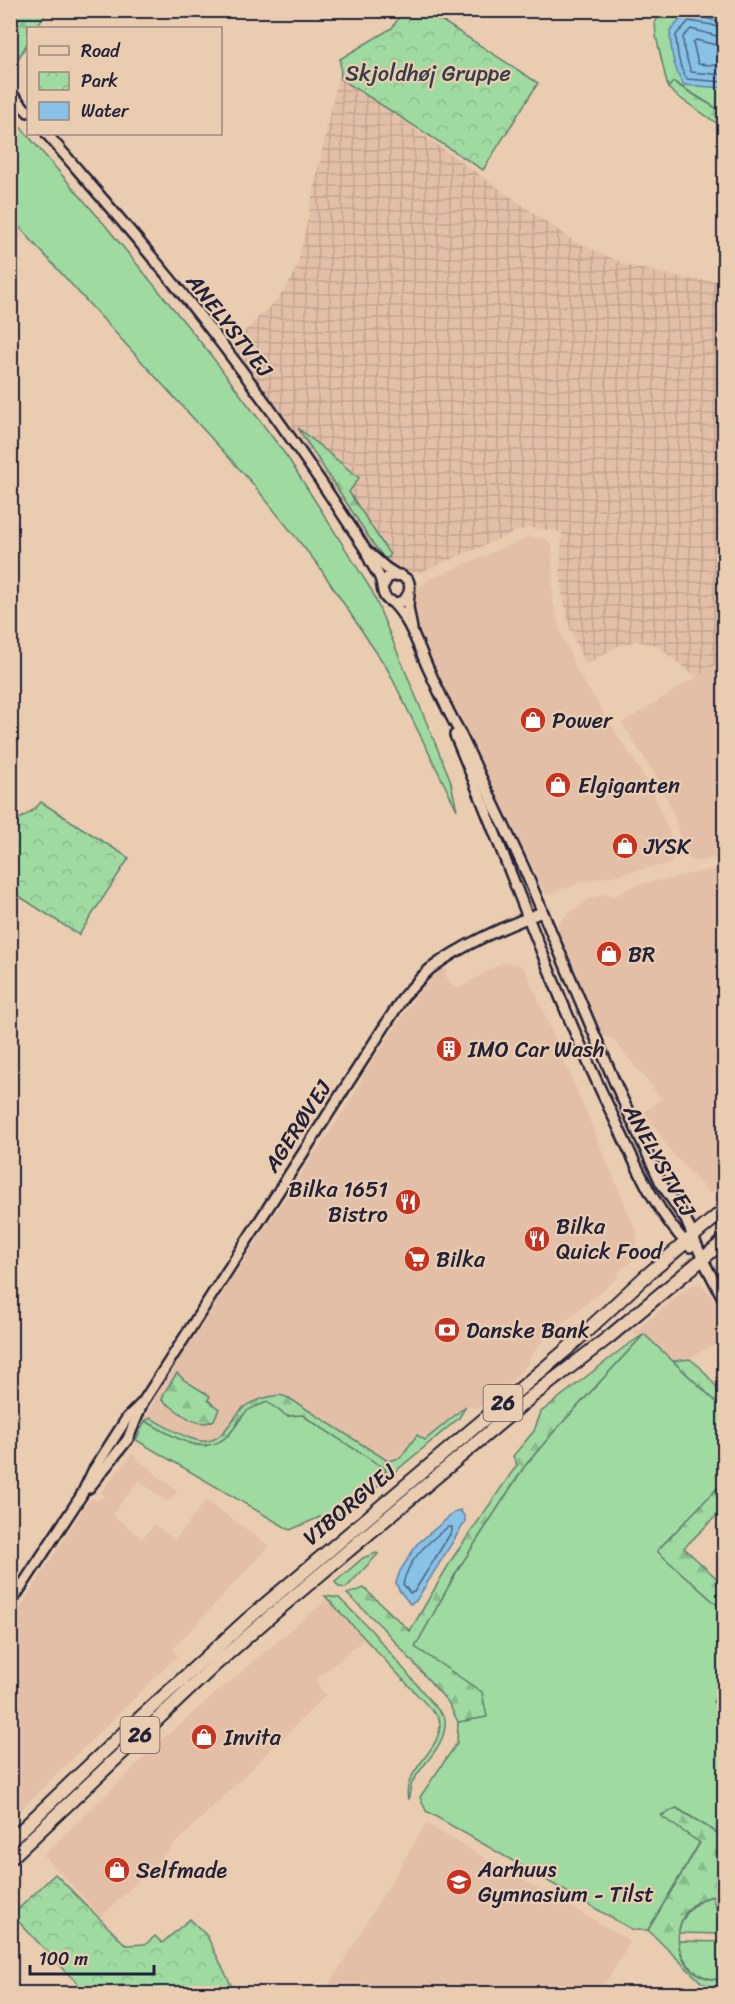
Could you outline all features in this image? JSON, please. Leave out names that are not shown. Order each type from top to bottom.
[{"type":"main road","name":"VIBORGVEJ","points":[[10,1841],[248,1619],[566,1350],[640,1281],[724,1210]]},
{"type":"main road","name":"VIBORGVEJ","points":[[10,1859],[216,1664],[281,1607],[531,1397],[609,1337],[724,1241]]},
{"type":"street","points":[[10,92],[27,111]]},
{"type":"street","name":"ANELYSTVEJ","points":[[48,135],[220,342],[296,444],[367,552],[383,586]]},
{"type":"street","name":"ANELYSTVEJ","points":[[367,552],[397,574]]},
{"type":"street","points":[[397,574],[408,580],[411,587],[409,594],[401,602],[391,601],[385,597],[383,586],[388,577],[397,574]]},
{"type":"street","name":"ANELYSTVEJ","points":[[409,594],[408,607],[413,632]]},
{"type":"street","name":"ANELYSTVEJ","points":[[391,601],[400,610],[413,632],[446,707],[510,838],[615,1083],[661,1183],[686,1220],[689,1239]]},
{"type":"street","name":"ANELYSTVEJ","points":[[446,707],[453,732],[576,1034],[639,1171],[669,1223],[689,1239],[703,1260],[724,1300]]},
{"type":"street","name":"AGERØVEJ","points":[[10,1604],[81,1496],[93,1471],[127,1418],[143,1402],[404,996],[424,975],[449,956],[542,912]]},
{"type":"shaded area","points":[[338,75],[572,240],[629,266],[689,279],[724,281],[724,660],[696,677],[656,645],[636,641],[618,646],[585,665],[570,628],[562,593],[560,567],[562,532],[528,528],[421,572],[408,573],[382,563],[237,355],[235,346],[239,337],[279,297],[292,279],[299,260]]},
{"type":"shaded area","points":[[528,537],[545,538],[552,545],[553,601],[561,632],[577,671],[653,791],[670,835],[674,855],[672,862],[668,864],[582,882],[549,894],[544,892],[527,855],[513,837],[489,788],[476,748],[468,744],[458,724],[424,647],[413,615],[412,599],[415,591],[428,580]]},
{"type":"shaded area","points":[[724,660],[724,856],[694,862],[684,854],[675,819],[660,783],[622,723]]},
{"type":"shaded area","points":[[724,867],[724,1183],[710,1194],[672,1153],[645,1112],[661,1098],[613,1039],[597,1034],[579,978],[558,930],[563,918],[585,901],[605,894],[615,896],[636,885]]},
{"type":"shaded area","points":[[502,963],[515,963],[523,967],[528,975],[637,1233],[634,1259],[617,1274],[618,1277],[541,1342],[522,1371],[510,1383],[478,1408],[466,1406],[425,1440],[417,1435],[404,1455],[397,1460],[384,1459],[289,1398],[240,1410],[225,1432],[216,1439],[205,1441],[195,1440],[146,1418],[173,1369],[325,1140],[354,1095],[366,1071],[417,994],[431,977],[448,967],[445,973],[447,978],[454,987],[459,988]]},
{"type":"shaded area","points":[[700,1283],[714,1298],[724,1318],[724,1340],[677,1364],[645,1334],[632,1334],[689,1287]]},
{"type":"shaded area","points":[[132,1454],[177,1492],[168,1502],[139,1481],[112,1514],[142,1539],[154,1525],[175,1540],[206,1500],[269,1546],[173,1649],[177,1656],[11,1819],[11,1622],[91,1497],[96,1500],[105,1497],[101,1492]]},
{"type":"shaded area","points":[[327,1599],[363,1639],[315,1681],[326,1695],[101,1917],[44,1855],[169,1733]]},
{"type":"shaded area","name":"Aarhuus Gymnasium - Tilst","points":[[426,1824],[630,1941],[600,1993],[324,1993]]},
{"type":"green space","points":[[11,10],[47,11],[37,27],[27,27],[27,44],[11,71]]},
{"type":"green space","name":"Skjoldhøj Gruppe","points":[[404,10],[427,11],[538,83],[483,170],[341,79],[340,59],[392,28]]},
{"type":"green space","points":[[663,11],[724,11],[724,113],[674,82],[668,88],[655,22]]},
{"type":"green space","points":[[673,82],[724,113],[724,128],[668,88]]},
{"type":"green space","points":[[11,116],[105,225],[207,350],[288,458],[372,591],[450,779],[457,810],[388,670],[318,565],[253,484],[11,218]]},
{"type":"green space","points":[[298,428],[359,478],[349,492],[390,555],[388,558],[384,558],[374,545]]},
{"type":"green space","points":[[41,802],[129,858],[79,935],[11,891],[11,825],[31,812]]},
{"type":"green space","points":[[644,1334],[724,1409],[724,1481],[657,1551],[724,1611],[724,1687],[713,1702],[724,1709],[724,1837],[677,1808],[661,1815],[700,1842],[648,1930],[633,1930],[426,1811],[420,1797],[457,1743],[458,1722],[486,1717],[415,1647],[457,1571],[524,1467]]},
{"type":"green space","points":[[644,1334],[524,1467],[457,1571],[415,1647],[482,1692],[487,1717],[458,1722],[448,1702],[381,1626],[347,1594],[364,1588],[410,1631],[452,1559],[517,1465],[513,1456],[534,1431],[541,1412]]},
{"type":"green space","points":[[690,1359],[700,1367],[724,1396],[724,1409],[673,1361]]},
{"type":"green space","points":[[177,1373],[210,1396],[208,1400],[219,1409],[214,1420],[207,1423],[194,1421],[162,1400]]},
{"type":"green space","points":[[280,1395],[289,1398],[388,1461],[400,1458],[417,1435],[425,1440],[466,1406],[459,1418],[347,1512],[336,1517],[387,1470],[302,1415],[287,1416],[267,1402],[248,1410],[229,1434],[219,1442],[209,1445],[198,1445],[176,1438],[145,1421],[150,1418],[196,1440],[212,1440],[223,1433],[245,1406],[260,1399]]},
{"type":"green space","points":[[267,1402],[287,1416],[302,1415],[388,1470],[336,1517],[320,1517],[290,1530],[136,1440],[145,1421],[195,1445],[206,1446],[229,1435],[247,1410]]},
{"type":"green space","points":[[724,1481],[724,1508],[684,1548],[724,1585],[724,1611],[657,1551]]},
{"type":"green space","points":[[378,1554],[346,1588],[339,1587],[335,1582],[363,1558]]},
{"type":"green space","points":[[325,1596],[339,1598],[371,1630],[445,1718],[443,1736],[413,1781],[408,1800],[411,1778],[437,1739],[440,1729],[439,1718]]},
{"type":"green space","points":[[676,1808],[724,1837],[724,1896],[704,1898],[690,1907],[681,1921],[678,1937],[681,1953],[689,1967],[703,1977],[724,1980],[724,1992],[702,1983],[648,1930],[700,1843],[661,1816]]},
{"type":"green space","points":[[55,1874],[126,1945],[146,1944],[155,1936],[162,1943],[190,1919],[207,1936],[235,1993],[142,1994],[128,1985],[81,1987],[12,1915]]},
{"type":"green space","points":[[712,1896],[723,1924],[724,1934],[678,1933],[683,1920],[694,1905]]},
{"type":"green space","points":[[677,1941],[724,1942],[724,1980],[707,1978],[693,1970],[683,1957]]},
{"type":"water","points":[[686,13],[711,19],[724,26],[724,88],[684,85],[680,79],[673,59],[670,31]]},
{"type":"water","points":[[460,1510],[465,1517],[465,1522],[416,1601],[410,1604],[396,1583],[400,1571],[417,1544]]},
{"type":"place","name":"Power","points":[[533,720]]},
{"type":"place","name":"Elgiganten","points":[[558,785]]},
{"type":"place","name":"JYSK","points":[[625,846]]},
{"type":"place","name":"BR","points":[[609,954]]},
{"type":"place","name":"IMO Car Wash","points":[[449,1049]]},
{"type":"place","name":"Bilka 1651 Bistro","points":[[408,1202]]},
{"type":"place","name":"Bilka Quick Food","points":[[537,1239]]},
{"type":"place","name":"Bilka","points":[[417,1259]]},
{"type":"place","name":"Danske Bank","points":[[447,1330]]},
{"type":"place","name":"Invita","points":[[204,1737]]},
{"type":"place","name":"Selfmade","points":[[117,1870]]},
{"type":"place","name":"Aarhuus Gymnasium - Tilst","points":[[459,1882]]}]
